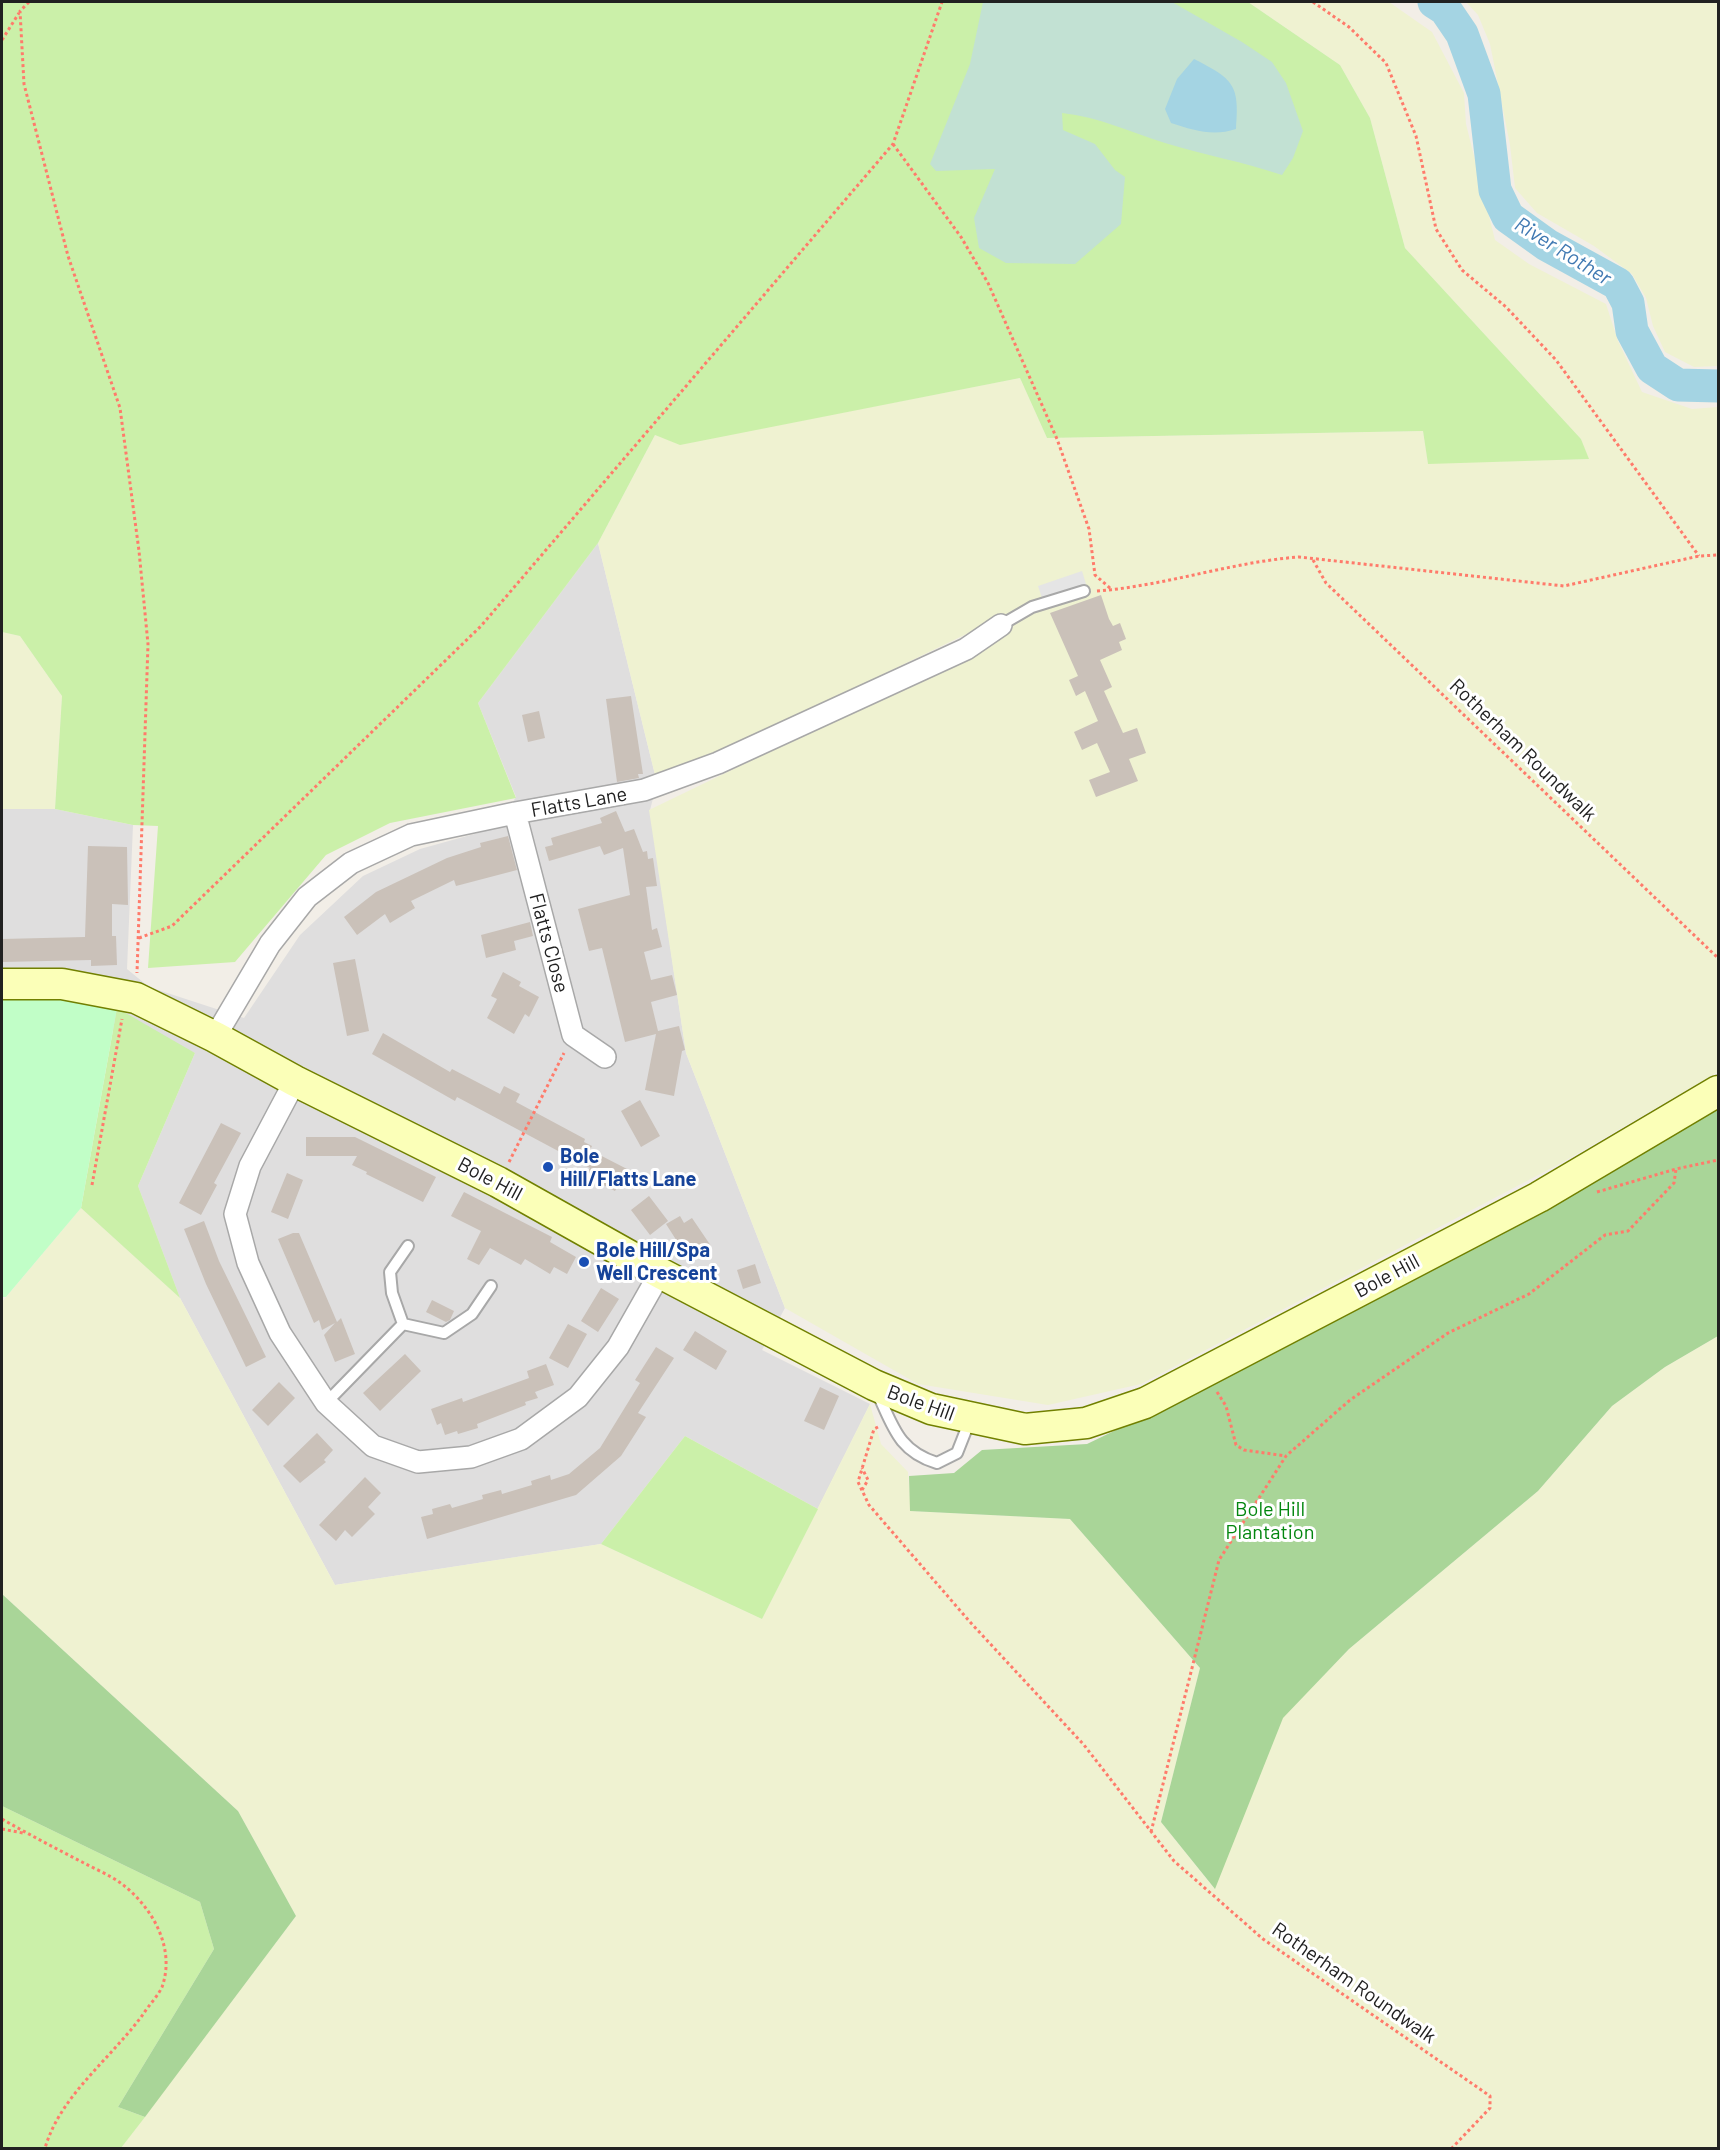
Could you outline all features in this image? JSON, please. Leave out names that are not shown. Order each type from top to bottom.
[{"type":"street","name":"Flatts Lane","points":[[215,1036],[270,944],[306,897],[351,863],[411,834],[644,790],[718,763],[966,649],[1001,625]]},
{"type":"street","name":"Flatts Close","points":[[515,813],[573,1035]]},
{"type":"street","name":"Bole Hill","points":[[2,984],[62,984],[131,997],[215,1036],[295,1081],[498,1182],[660,1273],[874,1385],[931,1409],[1025,1429],[1086,1423],[1145,1403],[1539,1197],[1719,1091]]},
{"type":"street","points":[[573,1035],[605,1057]]},
{"type":"street","points":[[295,1081],[250,1166],[235,1214],[248,1263],[280,1333],[326,1403],[374,1446],[418,1462],[471,1457],[521,1439],[578,1397],[618,1347],[660,1273]]},
{"type":"lane","points":[[1001,625],[1032,607],[1084,591]]},
{"type":"lane","points":[[403,1324],[392,1293],[390,1272],[408,1246]]},
{"type":"lane","points":[[403,1324],[444,1333],[472,1314],[491,1286]]},
{"type":"lane","points":[[326,1403],[403,1324]]},
{"type":"lane","points":[[874,1385],[902,1441],[918,1457],[936,1463],[957,1452],[970,1419]]},
{"type":"path","points":[[2,40],[20,11],[29,2]]},
{"type":"path","points":[[139,938],[172,926],[481,626],[893,144],[942,2]]},
{"type":"path","points":[[1313,2],[1349,27],[1386,63],[1416,136],[1436,229],[1462,270],[1506,307],[1556,360],[1700,556]]},
{"type":"path","points":[[20,11],[24,84],[68,256],[120,408],[136,527],[148,644],[139,938],[131,997],[92,1185]]},
{"type":"path","points":[[893,144],[961,237],[988,284],[1057,439],[1089,529],[1095,575],[1111,590]]},
{"type":"path","points":[[1084,591],[1133,589],[1265,559],[1299,557],[1564,586],[1700,556],[1719,555]]},
{"type":"path","name":"Rotherham Roundwalk","points":[[1312,560],[1326,583],[1719,958]]},
{"type":"path","points":[[498,1182],[573,1035]]},
{"type":"path","points":[[1590,1194],[1676,1169],[1719,1160]]},
{"type":"path","points":[[1151,1832],[1219,1560],[1286,1456],[1350,1400],[1448,1333],[1529,1294],[1605,1236],[1628,1231],[1674,1183],[1676,1169]]},
{"type":"path","points":[[1204,1372],[1226,1406],[1236,1445],[1244,1450],[1286,1456]]},
{"type":"path","points":[[890,1420],[874,1430],[858,1482],[869,1505],[970,1622],[1084,1745],[1151,1832]]},
{"type":"path","points":[[862,1468],[868,1480],[862,1490]]},
{"type":"path","points":[[2,1819],[120,1882],[141,1900],[154,1919],[163,1943],[166,1964],[161,1988],[137,2022],[71,2099],[50,2132],[45,2148]]},
{"type":"path","points":[[2,1829],[25,1833]]},
{"type":"path","name":"Rotherham Roundwalk","points":[[1151,1832],[1174,1862],[1263,1939],[1490,2096],[1490,2108],[1452,2148]]},
{"type":"shaded area","points":[[598,543],[657,783],[650,810],[686,1053],[785,1308],[762,1350],[870,1404],[818,1509],[685,1436],[601,1544],[335,1585],[180,1298],[138,1186],[195,1053],[2,998],[2,809],[55,809],[133,825],[127,969],[149,987],[244,1018],[300,935],[363,876],[420,849],[496,828],[516,797],[478,703]]},
{"type":"shaded area","points":[[1082,571],[1086,584],[1042,598],[1038,586]]},
{"type":"green space","points":[[2,2],[1248,2],[1340,65],[1370,118],[1405,248],[1581,439],[1589,459],[1428,464],[1423,431],[1047,438],[1020,378],[680,445],[655,435],[598,543],[478,703],[516,798],[390,823],[326,855],[235,962],[148,968],[158,826],[133,825],[55,809],[62,696],[20,636],[2,632]]},
{"type":"green space","points":[[983,2],[1172,2],[1272,62],[1286,83],[1303,131],[1293,158],[1282,175],[1165,143],[1102,121],[1062,113],[1063,130],[1095,144],[1115,170],[1125,177],[1121,224],[1075,264],[1006,263],[979,248],[974,218],[995,169],[936,171],[930,164],[970,64]]},
{"type":"green space","points":[[1248,2],[1389,2],[1432,32],[1464,93],[1466,124],[1495,240],[1529,264],[1606,304],[1618,341],[1642,392],[1692,409],[1718,407],[1718,1072],[1563,1162],[1141,1384],[1048,1405],[918,1384],[785,1308],[686,1053],[649,810],[988,646],[981,627],[657,783],[598,543],[655,435],[680,444],[1020,378],[1047,438],[1423,431],[1428,463],[1588,459],[1581,439],[1405,248],[1370,118],[1340,65]]},
{"type":"green space","points":[[1466,2],[1718,2],[1718,366],[1694,367],[1665,352],[1653,326],[1646,298],[1632,274],[1594,246],[1537,213],[1515,188],[1510,145],[1490,44],[1478,15]]},
{"type":"green space","points":[[2,632],[20,636],[62,696],[55,809],[2,809]]},
{"type":"green space","points":[[65,996],[117,1008],[81,1208],[6,1297],[2,1297],[2,998]]},
{"type":"green space","points":[[117,1008],[195,1053],[138,1186],[180,1298],[81,1208]]},
{"type":"green space","name":"Bole Hill Plantation","points":[[1718,1109],[1718,1336],[1665,1367],[1612,1406],[1538,1491],[1349,1649],[1283,1718],[1215,1889],[1161,1822],[1200,1668],[1070,1519],[910,1511],[909,1476],[954,1473],[982,1450],[1087,1444],[1195,1392]]},
{"type":"green space","points":[[81,1208],[180,1298],[335,1585],[601,1544],[762,1619],[870,1404],[881,1444],[908,1472],[911,1511],[1070,1519],[1200,1668],[1161,1822],[1214,1888],[1282,1718],[1349,1649],[1538,1491],[1612,1406],[1665,1367],[1718,1336],[1718,2148],[121,2148],[296,1916],[238,1811],[2,1594],[2,1302]]},
{"type":"green space","points":[[685,1436],[818,1509],[762,1619],[601,1544]]},
{"type":"green space","points":[[2,1594],[238,1811],[296,1916],[145,2117],[118,2107],[214,1949],[200,1902],[2,1806]]},
{"type":"green space","points":[[2,1806],[200,1902],[214,1949],[118,2107],[145,2117],[121,2148],[2,2148]]},
{"type":"water","points":[[1194,59],[1218,72],[1231,85],[1237,102],[1236,129],[1211,132],[1171,123],[1165,109],[1177,79]]},
{"type":"building","points":[[1101,595],[1109,619],[1113,626],[1120,623],[1126,639],[1119,642],[1122,650],[1100,660],[1112,687],[1104,691],[1123,733],[1137,728],[1146,753],[1129,759],[1138,781],[1096,797],[1089,780],[1110,772],[1097,743],[1082,750],[1074,732],[1098,721],[1085,691],[1076,696],[1069,680],[1078,676],[1050,613]]},
{"type":"building","points":[[631,696],[643,774],[638,774],[639,778],[617,782],[606,699]]},
{"type":"building","points":[[539,711],[545,738],[528,742],[522,715]]},
{"type":"building","points":[[616,811],[625,832],[634,829],[643,852],[647,851],[648,859],[653,858],[657,886],[646,887],[652,930],[657,928],[662,947],[644,952],[651,980],[672,975],[677,995],[651,1002],[658,1031],[679,1026],[685,1050],[682,1051],[674,1096],[645,1090],[656,1034],[625,1042],[602,948],[589,951],[578,909],[630,895],[623,848],[604,855],[600,846],[549,861],[545,847],[553,845],[551,838],[602,823],[600,818]]},
{"type":"building","points":[[508,836],[517,870],[456,886],[454,880],[411,901],[415,908],[390,923],[385,914],[357,935],[344,917],[376,892],[447,858],[481,847],[480,843]]},
{"type":"building","points":[[88,846],[127,847],[128,905],[112,904],[112,936],[116,936],[117,965],[91,966],[91,960],[2,962],[2,939],[85,937]]},
{"type":"building","points":[[530,922],[533,936],[514,941],[516,950],[486,958],[481,935]]},
{"type":"building","points":[[355,959],[369,1031],[347,1036],[333,963]]},
{"type":"building","points":[[503,972],[521,982],[519,986],[539,997],[529,1017],[525,1014],[514,1034],[487,1018],[497,999],[491,996]]},
{"type":"building","points":[[383,1033],[450,1072],[452,1069],[500,1094],[504,1086],[520,1094],[516,1102],[585,1139],[584,1142],[592,1146],[590,1150],[627,1169],[615,1191],[586,1176],[590,1168],[457,1097],[455,1101],[372,1054]]},
{"type":"building","points":[[640,1100],[660,1136],[641,1147],[621,1111]]},
{"type":"building","points":[[221,1123],[241,1133],[214,1183],[217,1185],[201,1215],[179,1203]]},
{"type":"building","points":[[306,1137],[355,1137],[436,1177],[423,1202],[352,1165],[357,1156],[306,1156]]},
{"type":"building","points":[[287,1173],[303,1180],[288,1219],[271,1212]]},
{"type":"building","points":[[464,1192],[552,1237],[550,1242],[576,1257],[567,1274],[554,1267],[550,1274],[525,1259],[521,1265],[490,1248],[479,1265],[467,1259],[481,1231],[451,1216]]},
{"type":"building","points":[[649,1196],[668,1221],[650,1235],[631,1210]]},
{"type":"building","points":[[680,1216],[684,1223],[692,1218],[711,1246],[689,1260],[666,1224]]},
{"type":"building","points":[[204,1221],[219,1261],[266,1357],[246,1367],[206,1284],[184,1229]]},
{"type":"building","points":[[299,1233],[337,1322],[341,1318],[355,1354],[335,1362],[324,1335],[335,1323],[322,1330],[319,1320],[314,1323],[278,1239]]},
{"type":"building","points":[[755,1264],[761,1283],[743,1289],[737,1270]]},
{"type":"building","points":[[601,1288],[619,1299],[598,1332],[581,1321]]},
{"type":"building","points":[[432,1300],[454,1311],[450,1320],[446,1322],[426,1312]]},
{"type":"building","points":[[568,1324],[587,1334],[568,1368],[549,1358]]},
{"type":"building","points":[[695,1331],[727,1351],[716,1370],[683,1350]]},
{"type":"building","points":[[656,1347],[674,1358],[638,1413],[646,1417],[621,1456],[576,1495],[427,1539],[421,1517],[433,1514],[432,1509],[450,1504],[452,1508],[483,1499],[482,1495],[501,1490],[502,1494],[532,1485],[531,1481],[550,1475],[551,1480],[569,1474],[600,1448],[640,1383],[635,1380]]},
{"type":"building","points":[[405,1354],[421,1371],[380,1411],[363,1393]]},
{"type":"building","points":[[546,1364],[554,1385],[535,1392],[538,1398],[525,1402],[526,1405],[477,1424],[478,1428],[458,1434],[457,1431],[445,1435],[441,1423],[437,1425],[431,1409],[462,1398],[463,1402],[529,1378],[527,1371]]},
{"type":"building","points":[[279,1382],[295,1398],[268,1426],[252,1410]]},
{"type":"building","points":[[820,1387],[839,1396],[824,1430],[804,1421]]},
{"type":"building","points":[[317,1433],[333,1450],[324,1460],[326,1462],[300,1483],[283,1466]]},
{"type":"building","points":[[365,1477],[381,1493],[368,1507],[375,1514],[352,1537],[345,1530],[336,1541],[319,1525]]},
{"type":"waterway","name":"River Rother","points":[[1434,2],[1445,9],[1462,34],[1484,94],[1495,190],[1508,217],[1547,245],[1618,284],[1628,303],[1632,331],[1652,368],[1678,385],[1718,386]]},
{"type":"place","name":"Bole Hill/Flatts Lane","points":[[548,1167]]},
{"type":"place","name":"Bole Hill/Spa Well Crescent","points":[[584,1262]]}]
